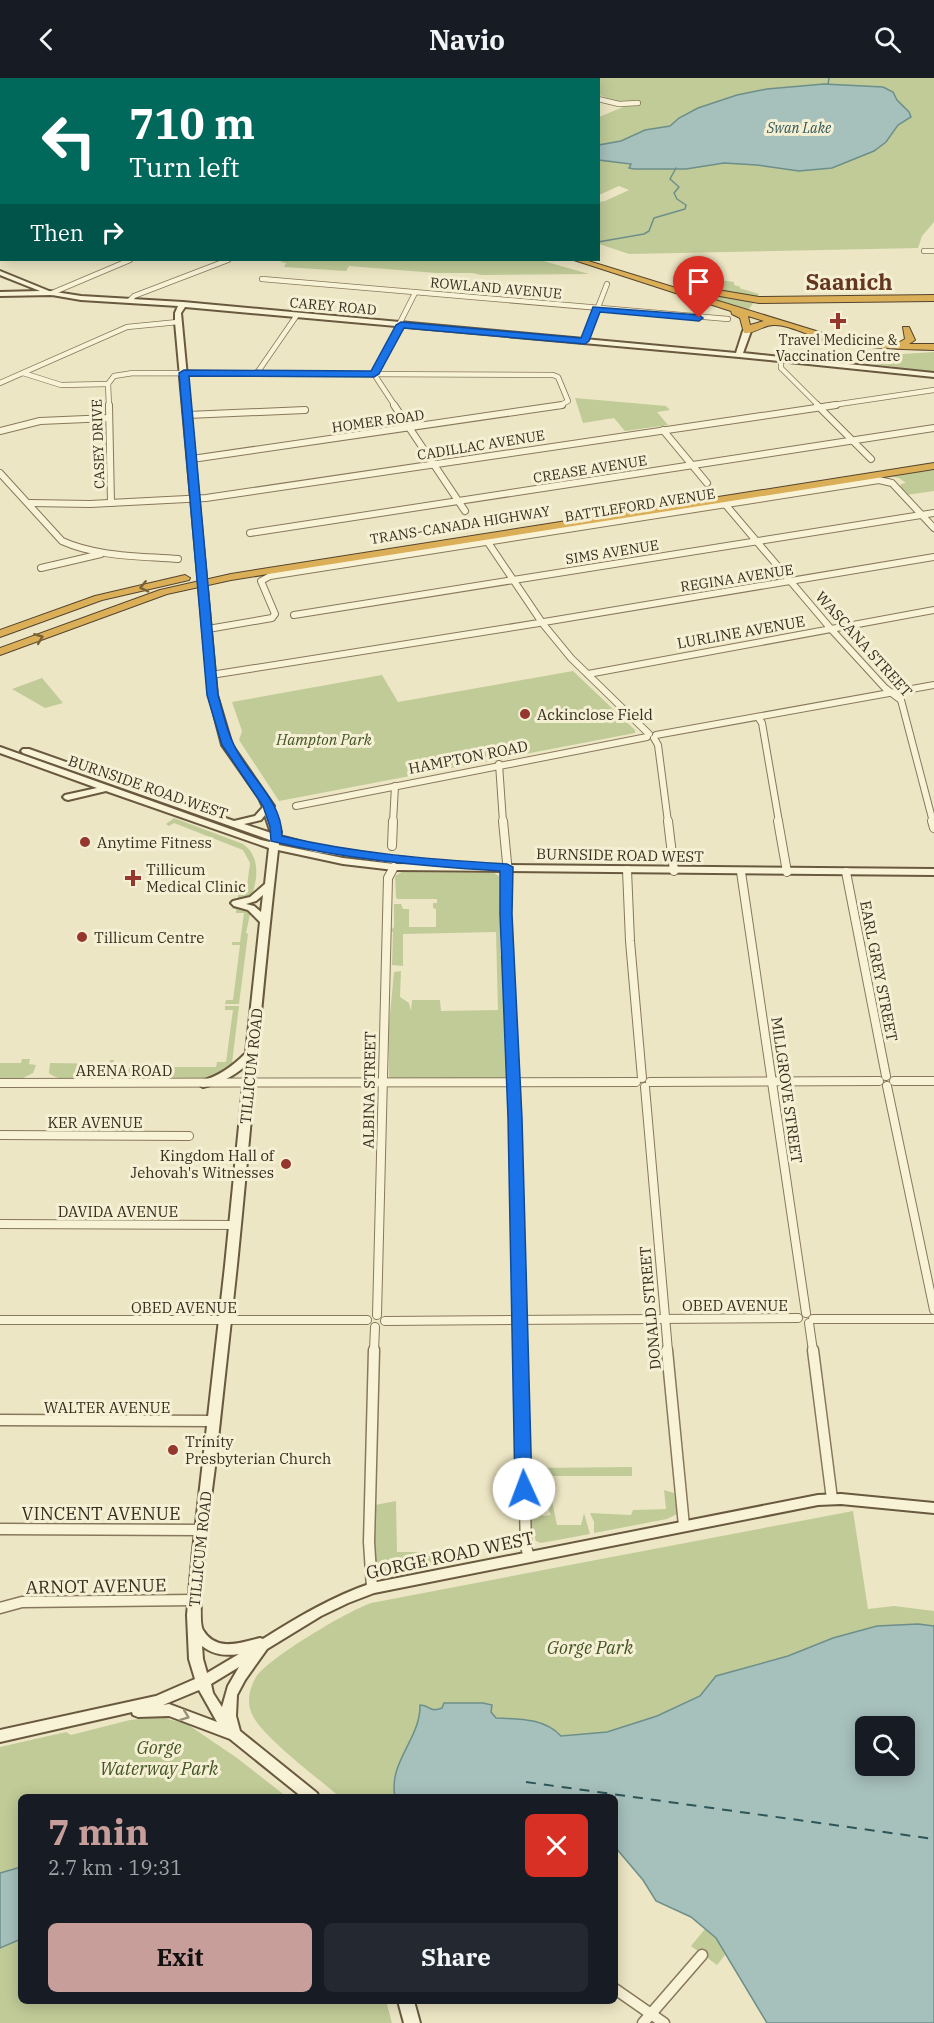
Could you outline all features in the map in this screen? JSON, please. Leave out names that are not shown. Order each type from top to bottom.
[{"type":"highway","points":[[600,259],[779,323],[828,338],[896,347],[934,347]]},
{"type":"highway","points":[[582,261],[694,292],[759,300],[933,298]]},
{"type":"highway","points":[[694,292],[744,317],[747,331],[759,324],[779,323]]},
{"type":"highway","points":[[899,299],[908,303]]},
{"type":"highway","points":[[794,328],[771,317],[764,309],[775,304],[797,300]]},
{"type":"highway","points":[[823,310],[824,304],[835,300]]},
{"type":"highway","points":[[826,326],[823,332],[828,338]]},
{"type":"highway","points":[[896,347],[910,340],[906,329]]},
{"type":"highway","name":"TRANS-CANADA HIGHWAY","points":[[0,634],[121,592],[934,460]]},
{"type":"highway","name":"TRANS-CANADA HIGHWAY","points":[[0,652],[201,579],[934,466]]},
{"type":"main road","points":[[0,273],[52,293]]},
{"type":"main road","points":[[4,294],[29,290],[24,283]]},
{"type":"main road","name":"CAREY ROAD","points":[[4,294],[32,297],[52,293],[75,298],[183,304],[934,375]]},
{"type":"main road","name":"TILLICUM ROAD","points":[[183,304],[178,313],[178,322],[201,579],[218,718],[228,745],[269,806],[276,827],[194,1600],[196,1659],[202,1682],[214,1708],[235,1735],[308,1794]]},
{"type":"main road","points":[[739,355],[747,331]]},
{"type":"main road","points":[[0,742],[233,824],[275,843],[393,860],[507,867]]},
{"type":"main road","name":"BURNSIDE ROAD WEST","points":[[0,750],[112,790],[330,860],[394,867],[934,872]]},
{"type":"main road","points":[[68,774],[74,782],[68,797],[89,791],[112,790]]},
{"type":"main road","points":[[233,824],[255,820],[269,806]]},
{"type":"main road","points":[[266,921],[251,908],[236,903],[253,899],[270,884]]},
{"type":"main road","points":[[203,1084],[220,1081],[235,1071],[252,1053]]},
{"type":"main road","name":"GORGE ROAD WEST","points":[[0,1736],[172,1696],[202,1682],[328,1605],[372,1588],[796,1504],[832,1499],[934,1508]]},
{"type":"main road","points":[[195,1630],[205,1643],[221,1651],[269,1641]]},
{"type":"main road","points":[[235,1735],[228,1717],[230,1693],[236,1680],[269,1641]]},
{"type":"main road","points":[[107,1712],[169,1710],[235,1735]]},
{"type":"main road","points":[[407,2004],[412,2023]]},
{"type":"street","points":[[600,99],[622,104],[638,104]]},
{"type":"street","points":[[924,251],[934,251]]},
{"type":"street","points":[[52,293],[128,261]]},
{"type":"street","points":[[130,300],[134,296],[225,261]]},
{"type":"street","name":"ROWLAND AVENUE","points":[[262,279],[719,320],[728,318]]},
{"type":"street","points":[[585,341],[607,284]]},
{"type":"street","points":[[374,374],[401,325],[415,293]]},
{"type":"street","points":[[257,373],[297,315]]},
{"type":"street","points":[[0,383],[127,327],[178,322]]},
{"type":"street","points":[[781,360],[781,368],[871,459]]},
{"type":"street","points":[[23,373],[61,385],[108,384],[109,379],[114,376],[127,373],[374,374]]},
{"type":"street","points":[[374,374],[465,511]]},
{"type":"street","name":"HOMER ROAD","points":[[192,459],[557,407],[567,403],[558,377],[374,374]]},
{"type":"street","name":"CASEY DRIVE","points":[[108,384],[111,503]]},
{"type":"street","name":"CADILLAC AVENUE","points":[[30,503],[111,503],[194,498],[934,390]]},
{"type":"street","points":[[188,415],[305,410]]},
{"type":"street","points":[[0,431],[40,421],[109,418]]},
{"type":"street","name":"CREASE AVENUE","points":[[250,533],[934,429]]},
{"type":"street","points":[[663,430],[707,483]]},
{"type":"street","points":[[0,473],[30,503],[62,541],[73,546],[105,553],[178,559]]},
{"type":"street","name":"BATTLEFORD AVENUE","points":[[208,629],[272,618],[275,614],[261,581],[270,576],[487,541],[887,481],[922,515]]},
{"type":"street","name":"WASCANA STREET","points":[[725,504],[880,684],[901,700],[905,708],[934,828]]},
{"type":"street","name":"SIMS AVENUE","points":[[294,615],[934,513]]},
{"type":"street","points":[[922,515],[934,528]]},
{"type":"street","points":[[487,541],[542,623],[588,674],[652,737],[674,871]]},
{"type":"street","points":[[41,568],[105,553]]},
{"type":"street","name":"REGINA AVENUE","points":[[211,675],[542,623],[934,557]]},
{"type":"street","name":"LURLINE AVENUE","points":[[588,674],[934,610]]},
{"type":"street","name":"HAMPTON ROAD","points":[[296,806],[499,764],[934,685]]},
{"type":"street","points":[[758,717],[762,723],[787,872]]},
{"type":"street","points":[[499,764],[507,867],[507,944],[526,1547],[529,1557]]},
{"type":"street","points":[[392,846],[395,786]]},
{"type":"street","name":"ALBINA STREET","points":[[377,1315],[388,878],[394,867]]},
{"type":"street","name":"DONALD STREET","points":[[627,870],[630,941],[684,1526]]},
{"type":"street","name":"MILLGROVE STREET","points":[[741,872],[832,1499]]},
{"type":"street","name":"EARL GREY STREET","points":[[846,872],[883,1078]]},
{"type":"street","points":[[883,1078],[891,1083],[934,1081]]},
{"type":"street","name":"ARENA ROAD","points":[[0,1083],[772,1082],[883,1078]]},
{"type":"street","points":[[891,1083],[934,1310]]},
{"type":"street","name":"KER AVENUE","points":[[0,1135],[189,1136]]},
{"type":"street","name":"DAVIDA AVENUE","points":[[0,1224],[235,1225]]},
{"type":"street","points":[[377,1315],[385,1321],[382,1325],[375,1327],[369,1325],[367,1320],[369,1317],[377,1315]]},
{"type":"street","name":"OBED AVENUE","points":[[385,1321],[934,1319]]},
{"type":"street","name":"OBED AVENUE","points":[[0,1320],[367,1320]]},
{"type":"street","points":[[372,1588],[369,1542],[375,1327]]},
{"type":"street","name":"WALTER AVENUE","points":[[0,1420],[214,1421]]},
{"type":"street","name":"VINCENT AVENUE","points":[[0,1529],[201,1530]]},
{"type":"street","name":"ARNOT AVENUE","points":[[0,1608],[22,1602],[194,1600]]},
{"type":"street","points":[[647,2019],[702,1955]]},
{"type":"street","points":[[618,1992],[647,2019],[664,2023]]},
{"type":"green space","points":[[600,78],[934,78],[934,222],[922,236],[918,248],[629,254],[600,244],[600,202],[629,190],[619,186],[600,195],[600,117],[628,105],[600,95]]},
{"type":"green space","points":[[544,261],[589,274],[481,275],[349,266],[346,271],[284,267],[286,263],[280,262]]},
{"type":"green space","points":[[686,272],[689,276],[734,282],[734,285],[741,287],[739,288],[759,294],[757,297],[712,290],[673,278]]},
{"type":"green space","points":[[679,286],[718,296],[755,301],[748,310],[676,288]]},
{"type":"green space","points":[[860,349],[903,354],[934,352],[934,372],[873,364],[890,357],[872,363],[858,362],[864,359],[854,354]]},
{"type":"green space","points":[[575,398],[666,406],[670,410],[657,412],[668,425],[625,431],[614,418],[583,423]]},
{"type":"green space","points":[[934,470],[934,491],[906,495],[900,488],[901,484],[906,483],[899,478],[888,476]]},
{"type":"green space","name":"Hampton Park","points":[[573,671],[635,730],[635,733],[279,801],[239,740],[242,731],[232,702],[382,675],[398,702]]},
{"type":"green space","points":[[42,678],[63,703],[45,708],[12,689]]},
{"type":"green space","points":[[174,818],[243,844],[249,849],[256,867],[256,881],[252,895],[238,900],[238,894],[246,894],[250,863],[243,850],[174,823],[169,826],[166,824]]},
{"type":"green space","points":[[402,872],[494,873],[499,876],[500,914],[503,918],[500,955],[505,963],[508,1077],[499,1080],[392,1079],[389,1077],[389,1025],[394,972],[401,971],[400,997],[409,1003],[411,1011],[412,1000],[440,1000],[441,1011],[498,1010],[496,932],[403,934],[403,966],[392,965],[393,932],[390,931],[394,927],[394,904],[401,904],[403,909],[409,909],[409,927],[436,927],[436,909],[433,908],[433,903],[437,903],[437,899],[397,899],[395,876]]},
{"type":"green space","points":[[239,907],[250,914],[239,1004],[225,1004],[226,1000],[233,1000],[240,945],[232,945],[232,942],[240,942],[244,913],[236,913],[236,909],[230,909]]},
{"type":"green space","points":[[225,1006],[239,1006],[232,1063],[224,1071],[205,1078],[136,1077],[128,1074],[130,1062],[136,1062],[136,1067],[216,1067],[217,1062],[226,1062],[233,1010],[225,1010]]},
{"type":"green space","points":[[22,1059],[30,1059],[29,1064],[36,1065],[33,1073],[21,1079],[0,1079],[0,1063],[21,1063]]},
{"type":"green space","points":[[110,1060],[114,1060],[113,1075],[108,1078],[81,1081],[62,1079],[49,1073],[50,1063],[109,1064]]},
{"type":"green space","points":[[632,1467],[632,1476],[543,1476],[541,1484],[535,1482],[534,1468]]},
{"type":"green space","points":[[664,1490],[674,1493],[677,1514],[667,1519],[594,1533],[594,1522],[590,1513],[631,1515],[633,1510],[666,1509]]},
{"type":"green space","points":[[537,1493],[543,1493],[543,1516],[551,1515],[549,1511],[552,1501],[557,1525],[581,1525],[584,1513],[590,1534],[541,1543],[536,1541],[534,1535],[531,1535],[530,1499]]},
{"type":"green space","points":[[396,1501],[397,1552],[444,1552],[443,1563],[391,1574],[380,1572],[375,1560],[375,1505]]},
{"type":"green space","name":"Gorge Park","points":[[853,1511],[868,1609],[894,1606],[934,1611],[934,1626],[918,1624],[877,1626],[833,1638],[788,1656],[716,1676],[700,1696],[657,1716],[607,1732],[561,1736],[539,1723],[522,1719],[496,1718],[483,1703],[444,1703],[442,1708],[429,1710],[420,1705],[416,1728],[396,1772],[395,1794],[336,1794],[259,1725],[251,1711],[249,1696],[256,1677],[276,1658],[309,1636],[371,1603]]},
{"type":"green space","name":"Gorge Waterway Park","points":[[160,1717],[187,1724],[237,1758],[283,1794],[18,1794],[18,1868],[0,1873],[0,1747],[66,1732],[71,1735],[130,1720]]},
{"type":"green space","points":[[705,1929],[716,1938],[725,1955],[717,1965],[691,1946]]},
{"type":"green space","points":[[18,1940],[18,2004],[387,2004],[392,2023],[0,2023],[0,1948]]},
{"type":"water","name":"Swan Lake","points":[[824,84],[883,87],[893,92],[911,117],[898,125],[886,142],[874,151],[832,168],[799,171],[724,163],[686,169],[634,169],[629,168],[631,164],[600,160],[600,145],[621,141],[645,130],[670,126],[679,118],[698,108],[737,95],[767,89]]},
{"type":"water","points":[[918,1624],[934,1626],[934,2023],[767,2023],[716,1938],[691,1917],[656,1901],[643,1880],[618,1851],[618,1794],[395,1794],[396,1772],[416,1728],[420,1705],[434,1710],[442,1708],[444,1703],[483,1703],[492,1705],[491,1712],[496,1718],[523,1719],[539,1723],[561,1736],[607,1732],[657,1716],[700,1696],[716,1676],[788,1656],[833,1638],[877,1626]]},
{"type":"water","points":[[18,1868],[18,1940],[0,1948],[0,1873]]},
{"type":"waterway","points":[[828,84],[829,78]]},
{"type":"waterway","points":[[600,242],[644,234],[649,231],[654,218],[685,209],[686,205],[677,199],[674,193],[679,187],[670,179],[676,168]]},
{"type":"ferry route","points":[[526,1782],[612,1794]]},
{"type":"ferry route","points":[[618,1795],[934,1839]]},
{"type":"place","name":"Travel Medicine & Vaccination Centre","points":[[838,321]]},
{"type":"place","name":"Ackinclose Field","points":[[525,714]]},
{"type":"place","name":"Anytime Fitness","points":[[85,842]]},
{"type":"place","name":"Tillicum Medical Clinic","points":[[133,878]]},
{"type":"place","name":"Tillicum Centre","points":[[82,937]]},
{"type":"place","name":"Kingdom Hall of Jehovah's Witnesses","points":[[286,1164]]},
{"type":"place","name":"Trinity Presbyterian Church","points":[[173,1450]]},
{"type":"district","name":"Saanich","points":[[849,281]]},
{"type":"route","points":[[524,1489],[515,1118],[507,956],[507,867],[349,855],[275,838],[276,827],[269,806],[228,745],[218,718],[213,695],[200,545],[193,494],[184,373],[374,374],[401,325],[585,341],[596,309],[699,318]]}]
